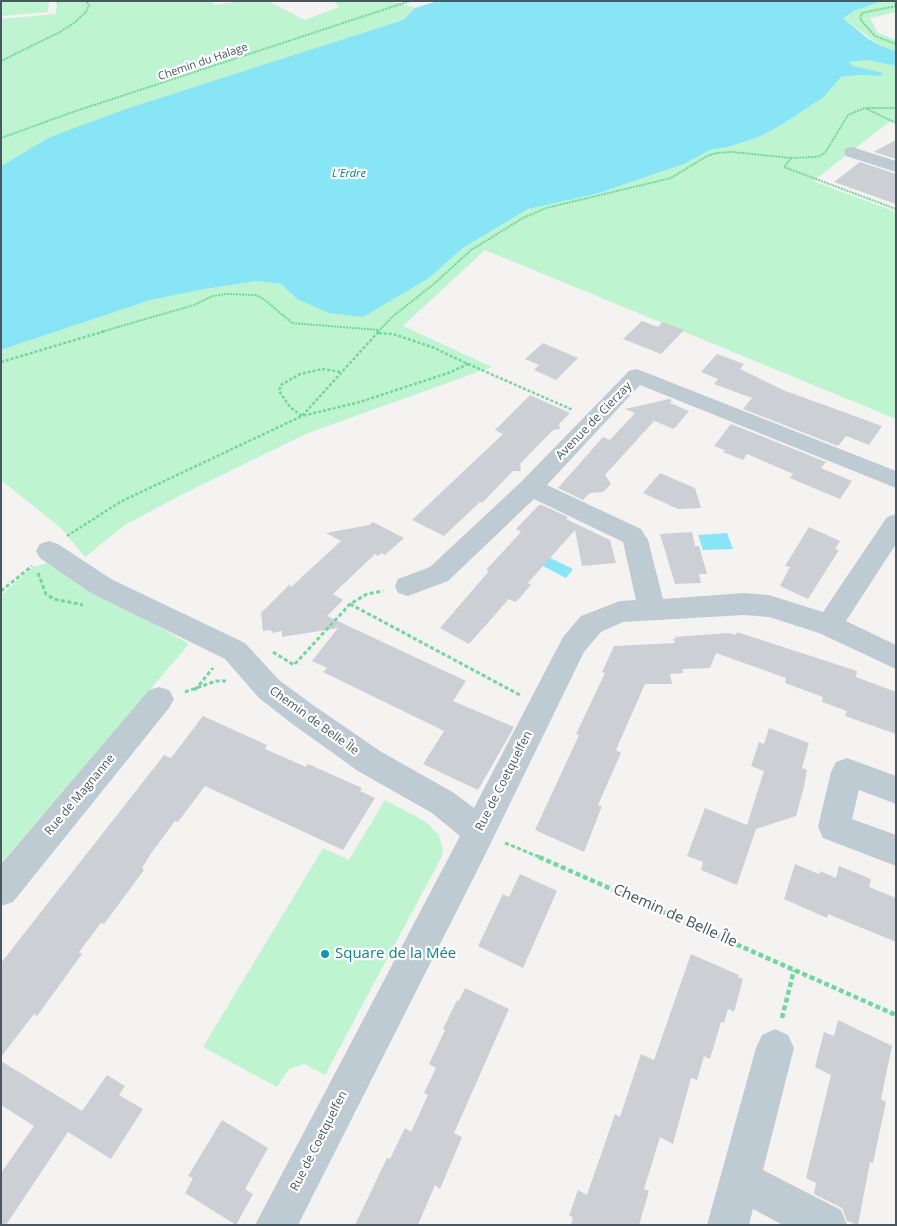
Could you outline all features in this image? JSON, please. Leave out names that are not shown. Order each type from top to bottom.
[{"type":"street","points":[[852,152],[896,167]]},
{"type":"street","name":"Avenue de Cierzay","points":[[408,586],[439,574],[532,487],[637,376],[896,480]]},
{"type":"street","points":[[532,487],[632,536],[635,540],[652,610]]},
{"type":"street","points":[[829,625],[896,524]]},
{"type":"street","name":"Chemin de Belle Île","points":[[49,550],[101,586],[235,651],[269,689],[302,714],[369,761],[443,803],[490,836]]},
{"type":"street","name":"Rue de Coetquelfen","points":[[276,1225],[490,836],[573,645],[591,624],[620,612],[756,604],[780,608],[829,625],[896,658]]},
{"type":"street","name":"Rue de Magnanne","points":[[1,890],[159,699]]},
{"type":"street","points":[[896,790],[847,772],[834,827],[896,852]]},
{"type":"street","points":[[728,1225],[774,1048]]},
{"type":"street","points":[[740,1180],[826,1225]]},
{"type":"path","points":[[1,61],[60,32],[74,23],[86,12],[89,5],[86,1]]},
{"type":"path","name":"Chemin du Halage","points":[[1,138],[73,112],[410,1]]},
{"type":"path","points":[[896,6],[862,13],[860,19],[875,36],[896,44]]},
{"type":"path","points":[[302,416],[378,330],[471,250],[490,236],[535,212],[671,178],[707,156],[717,153],[732,152],[792,158],[817,157],[825,153],[848,115],[865,108],[896,108]]},
{"type":"path","points":[[865,108],[896,123]]},
{"type":"path","points":[[792,158],[786,162],[784,167],[896,209]]},
{"type":"path","points":[[1,362],[194,305],[213,296],[226,294],[256,295],[265,300],[292,323],[378,330]]},
{"type":"path","points":[[376,333],[393,334],[432,347],[595,420]]},
{"type":"path","points":[[1,591],[49,550],[90,519],[120,502],[302,416],[360,402],[451,372],[468,364]]},
{"type":"path","points":[[302,416],[290,407],[279,391],[281,385],[300,374],[316,369],[340,372]]},
{"type":"path","points":[[300,658],[350,604],[367,594],[408,586]]},
{"type":"path","points":[[350,604],[520,696]]},
{"type":"path","name":"Chemin de Belle Île","points":[[490,836],[572,870],[896,1015]]},
{"type":"path","points":[[774,1048],[794,970]]},
{"type":"green space","points":[[1,1],[49,1],[48,12],[1,16]]},
{"type":"green space","points":[[57,1],[210,1],[215,5],[242,1],[268,1],[305,20],[339,7],[333,1],[393,1],[415,8],[403,20],[50,137],[1,166],[1,19],[56,14]]},
{"type":"green space","points":[[882,1],[896,1],[896,12],[870,18],[878,33],[896,40],[896,51],[879,45],[843,18],[854,11]]},
{"type":"green space","points":[[868,60],[896,66],[896,121],[889,122],[813,181],[896,212],[896,419],[485,250],[403,326],[492,367],[308,433],[185,493],[125,525],[85,557],[62,529],[1,480],[1,350],[151,300],[205,289],[257,281],[281,284],[297,299],[429,278],[463,248],[528,209],[596,194],[684,164],[710,150],[728,147],[759,137],[783,124],[824,97],[841,77],[879,76],[884,73],[853,66],[848,62]]},
{"type":"green space","points":[[50,562],[97,592],[189,644],[1,863],[1,595],[33,567]]},
{"type":"green space","name":"Square de la Mée","points":[[385,800],[426,822],[439,835],[443,850],[441,858],[325,1075],[304,1064],[289,1069],[277,1087],[203,1047],[323,848],[349,860]]},
{"type":"water","name":"L'Erdre","points":[[438,1],[882,1],[854,11],[843,18],[867,38],[896,51],[896,66],[868,60],[849,62],[853,66],[884,73],[880,76],[860,75],[841,77],[824,97],[783,124],[759,137],[728,147],[710,150],[684,164],[596,194],[528,209],[463,248],[429,278],[363,317],[329,313],[297,299],[281,284],[257,281],[151,300],[1,350],[1,166],[50,137],[129,108],[403,20],[415,8]]},
{"type":"water","points":[[727,533],[733,549],[703,550],[698,535]]},
{"type":"water","points":[[548,557],[573,569],[566,578],[541,565]]},
{"type":"building","points":[[896,140],[896,159],[874,152],[875,151]]},
{"type":"building","points":[[860,162],[896,174],[896,204],[834,182]]},
{"type":"building","points":[[642,321],[658,327],[662,322],[684,330],[661,354],[623,339]]},
{"type":"building","points":[[543,343],[578,358],[556,380],[534,370],[539,365],[525,359]]},
{"type":"building","points":[[717,354],[744,364],[740,369],[783,390],[882,426],[869,445],[846,436],[838,446],[743,409],[752,398],[714,384],[718,379],[701,372]]},
{"type":"building","points":[[530,395],[570,413],[559,424],[560,429],[553,430],[520,464],[521,471],[513,471],[482,503],[480,502],[444,536],[412,520],[503,434],[495,430]]},
{"type":"building","points":[[669,399],[672,400],[670,403],[689,411],[674,429],[654,421],[605,475],[611,484],[603,492],[590,493],[583,500],[558,488],[603,437],[610,440],[635,413],[625,409]]},
{"type":"building","points":[[731,424],[826,462],[821,468],[852,481],[840,499],[790,478],[793,474],[747,454],[743,460],[723,452],[725,450],[714,446]]},
{"type":"building","points":[[660,473],[695,488],[701,508],[678,509],[643,493]]},
{"type":"building","points":[[539,505],[568,517],[566,519],[610,540],[616,563],[582,566],[575,530],[528,583],[531,585],[519,599],[515,602],[509,599],[469,644],[440,628],[489,571],[486,570],[521,532],[516,529]]},
{"type":"building","points":[[373,522],[404,538],[385,555],[381,553],[378,556],[375,554],[333,594],[343,600],[327,616],[466,681],[453,701],[514,727],[478,790],[423,764],[444,731],[323,672],[327,668],[312,661],[338,628],[282,637],[282,631],[272,633],[271,630],[263,631],[261,613],[290,584],[291,587],[341,541],[326,533],[369,525]]},
{"type":"building","points":[[809,527],[840,541],[835,549],[839,550],[808,599],[780,586],[790,567],[785,566]]},
{"type":"building","points":[[692,532],[695,546],[699,546],[707,574],[699,574],[701,583],[675,584],[660,534]]},
{"type":"building","points":[[737,632],[857,671],[856,677],[896,692],[896,734],[845,716],[847,711],[822,702],[823,697],[785,683],[786,678],[716,653],[710,668],[683,669],[683,673],[670,674],[672,684],[645,684],[616,750],[621,753],[598,805],[602,806],[584,852],[535,830],[579,735],[576,734],[605,673],[602,672],[614,646],[675,643],[673,639],[677,638],[673,637],[729,633],[736,635]]},
{"type":"building","points":[[203,716],[267,745],[265,749],[306,767],[308,764],[362,788],[360,791],[375,798],[343,850],[205,786],[152,852],[142,868],[144,870],[104,924],[101,923],[79,952],[82,954],[37,1016],[34,1014],[1,1057],[1,963],[164,755],[171,758]]},
{"type":"building","points":[[769,728],[809,743],[802,768],[807,770],[804,787],[796,816],[756,829],[737,885],[701,870],[703,862],[687,856],[705,808],[747,825],[764,771],[751,766],[759,742],[764,744]]},
{"type":"building","points":[[795,864],[819,874],[820,871],[836,878],[839,866],[871,879],[869,887],[896,898],[896,942],[828,914],[827,918],[784,899]]},
{"type":"building","points":[[520,874],[557,891],[523,968],[478,946],[503,894],[509,897]]},
{"type":"building","points":[[691,954],[739,975],[738,977],[743,979],[734,1012],[728,1009],[724,1023],[721,1022],[710,1059],[704,1056],[697,1080],[691,1078],[673,1144],[660,1137],[644,1189],[649,1191],[639,1225],[571,1225],[573,1217],[569,1216],[578,1190],[587,1195],[615,1114],[620,1117],[641,1054],[654,1060]]},
{"type":"building","points":[[465,988],[509,1009],[454,1133],[462,1137],[440,1189],[435,1185],[418,1225],[355,1225],[387,1158],[390,1159],[405,1128],[411,1132],[428,1095],[424,1093],[436,1068],[429,1064],[445,1030],[443,1029]]},
{"type":"building","points":[[838,1020],[892,1046],[881,1099],[886,1102],[873,1163],[870,1162],[858,1225],[847,1221],[842,1208],[814,1194],[816,1183],[806,1178],[831,1075],[815,1067],[824,1032],[834,1036]]},
{"type":"building","points":[[1,1061],[82,1111],[107,1075],[125,1086],[119,1095],[143,1109],[111,1159],[68,1132],[6,1225],[1,1225],[1,1173],[34,1126],[1,1105]]},
{"type":"building","points":[[222,1120],[268,1148],[245,1189],[253,1194],[236,1225],[185,1193],[193,1178],[188,1176]]},
{"type":"place","name":"Square de la Mée","points":[[325,954]]}]
